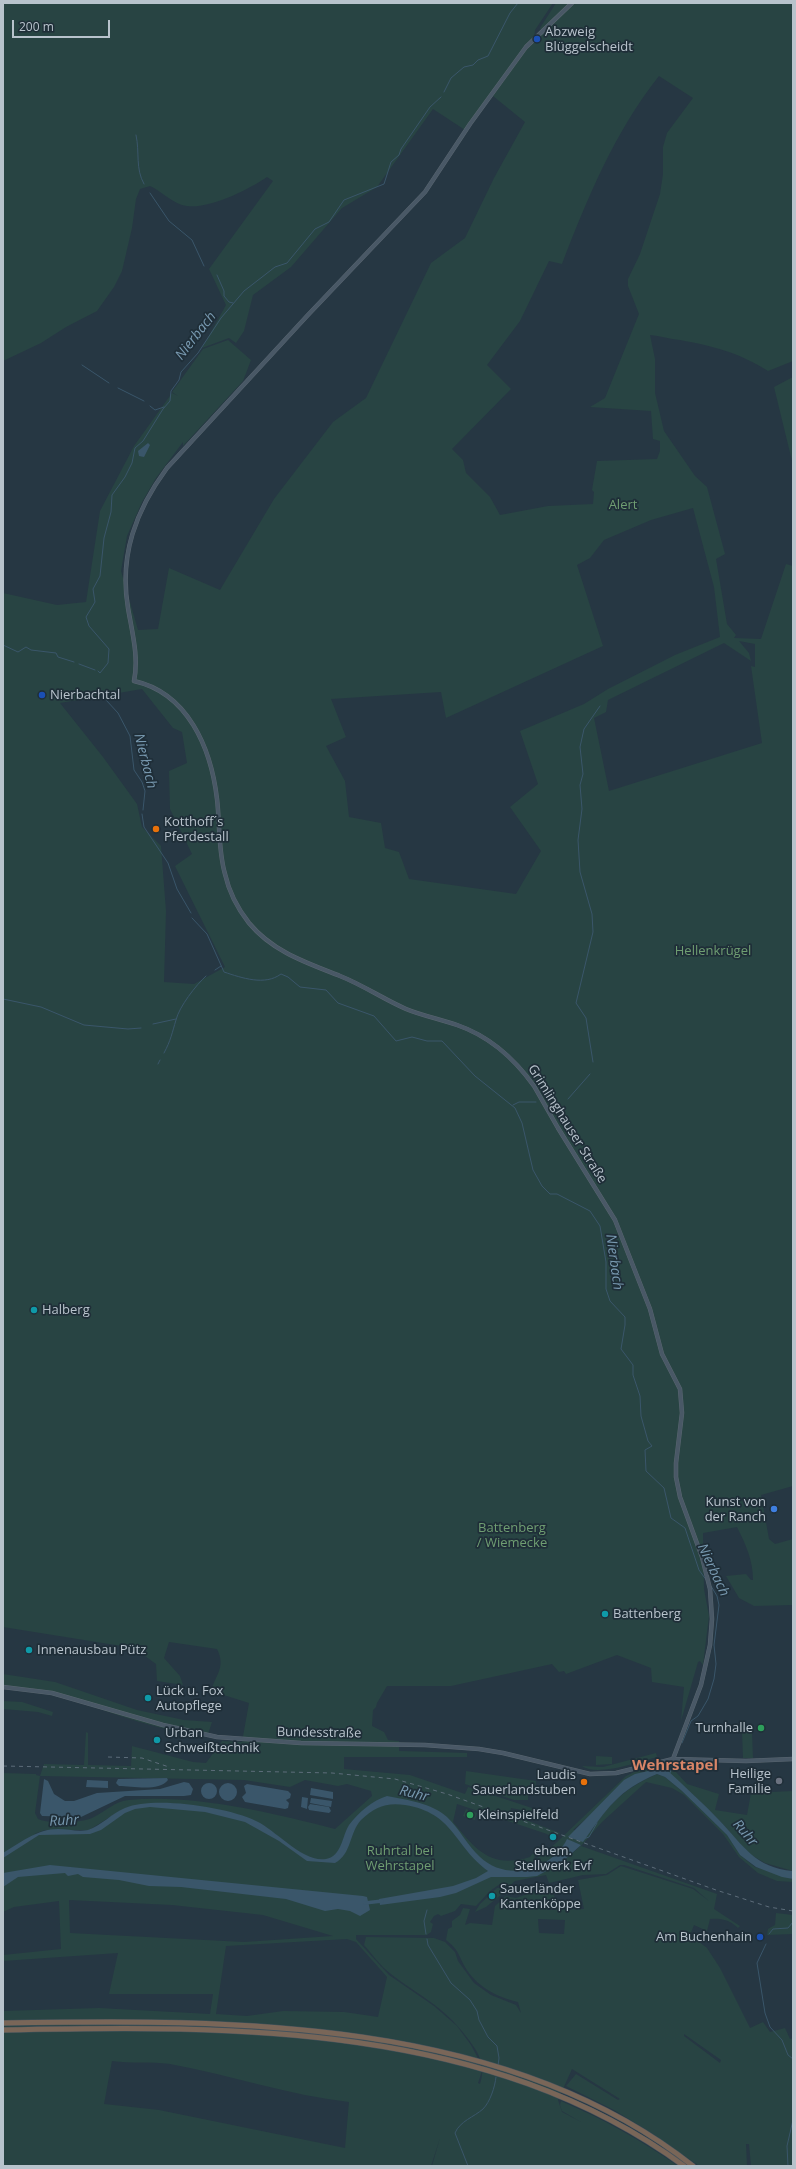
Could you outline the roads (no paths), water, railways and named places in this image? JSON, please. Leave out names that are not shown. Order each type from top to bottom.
[{"type":"highway","points":[[3,2023],[88,2021],[257,2026],[335,2034],[413,2047],[484,2064],[531,2079],[644,2132],[693,2166]]},
{"type":"highway","points":[[3,2030],[91,2028],[232,2030],[371,2045],[432,2056],[504,2075],[576,2099],[638,2134],[684,2166]]},
{"type":"main road","name":"Grimlinghauser Straße","points":[[572,3],[526,47],[470,124],[425,192],[176,456],[151,491],[134,524],[126,559],[125,588],[135,655],[134,681],[153,687],[172,699],[186,713],[197,731],[209,761],[215,788],[225,876],[230,892],[240,910],[257,932],[277,948],[298,960],[358,984],[408,1010],[457,1025],[480,1035],[513,1061],[538,1092],[558,1128],[618,1226],[650,1309],[661,1351],[679,1386],[682,1413],[676,1463],[677,1482],[682,1501],[698,1542],[707,1577],[712,1619],[705,1669],[696,1702],[673,1759]]},
{"type":"main road","name":"Bundesstraße","points":[[3,1687],[52,1693],[163,1725],[216,1737],[301,1743],[400,1744],[479,1749],[503,1753],[590,1774],[616,1773],[673,1759],[746,1761],[793,1759]]},
{"type":"water","points":[[148,443],[150,445],[144,457],[139,456],[138,451]]},
{"type":"water","points":[[657,1769],[667,1770],[720,1821],[751,1854],[769,1865],[780,1869],[793,1871],[793,1879],[782,1877],[756,1867],[740,1855],[727,1835],[682,1791],[665,1777],[657,1774],[632,1787],[614,1802],[583,1842],[568,1837],[624,1780],[635,1774]]},
{"type":"water","points":[[167,1778],[168,1780],[164,1784],[152,1787],[119,1786],[116,1783],[118,1779]]},
{"type":"water","points":[[44,1779],[48,1781],[54,1794],[65,1801],[74,1801],[97,1793],[160,1789],[184,1782],[189,1783],[193,1789],[191,1795],[184,1796],[125,1796],[81,1817],[42,1816],[40,1813]]},
{"type":"water","points":[[87,1780],[108,1781],[108,1788],[86,1787]]},
{"type":"water","points":[[209,1783],[215,1785],[217,1791],[215,1797],[209,1799],[203,1797],[201,1791],[203,1785]]},
{"type":"water","points":[[228,1783],[234,1786],[237,1792],[234,1798],[228,1801],[222,1798],[219,1792],[222,1786]]},
{"type":"water","points":[[247,1784],[288,1791],[291,1794],[290,1798],[286,1800],[289,1803],[288,1808],[285,1809],[245,1802],[242,1797],[246,1793],[244,1786]]},
{"type":"water","points":[[311,1788],[333,1792],[333,1799],[310,1795]]},
{"type":"water","points":[[387,1796],[427,1805],[441,1812],[451,1821],[480,1857],[491,1865],[502,1869],[515,1871],[539,1865],[550,1859],[560,1850],[567,1839],[581,1845],[561,1863],[537,1876],[491,1877],[456,1893],[440,1897],[380,1905],[379,1899],[453,1886],[476,1878],[488,1871],[467,1851],[452,1831],[434,1815],[421,1809],[398,1804],[381,1806],[361,1820],[354,1831],[345,1854],[335,1863],[307,1861],[279,1841],[245,1822],[205,1812],[150,1807],[135,1809],[125,1813],[101,1830],[90,1834],[39,1835],[3,1858],[3,1853],[29,1837],[43,1831],[58,1829],[80,1831],[88,1830],[125,1808],[154,1803],[172,1803],[227,1811],[243,1816],[264,1825],[290,1845],[308,1856],[317,1859],[326,1859],[335,1854],[338,1850],[349,1825],[357,1816],[371,1804]]},
{"type":"water","points":[[302,1797],[308,1798],[307,1809],[301,1807]]},
{"type":"water","points":[[311,1798],[332,1801],[331,1807],[310,1803]]},
{"type":"water","points":[[310,1804],[329,1807],[331,1811],[329,1813],[309,1810],[308,1807]]},
{"type":"water","points":[[50,1865],[363,1896],[367,1897],[370,1910],[360,1916],[350,1911],[338,1909],[325,1911],[286,1899],[181,1887],[149,1886],[119,1880],[83,1877],[78,1874],[68,1876],[65,1873],[18,1877],[3,1887],[3,1873]]},
{"type":"waterway","name":"Nierbach","points":[[444,92],[451,78],[464,67],[473,65],[478,60],[488,56],[510,13],[518,3]]},
{"type":"waterway","name":"Nierbach","points":[[98,671],[100,673],[108,663],[109,649],[89,626],[86,617],[95,602],[93,589],[100,576],[104,538],[111,512],[112,495],[125,477],[132,463],[135,448],[143,441],[163,409],[170,401],[171,391],[179,380],[181,372],[198,353],[221,318],[244,291],[275,267],[287,263],[315,229],[329,222],[344,200],[384,184],[391,162],[399,155],[401,149],[430,107],[441,97]]},
{"type":"waterway","points":[[136,135],[139,166],[141,178],[144,184]]},
{"type":"waterway","points":[[150,193],[169,221],[192,240],[204,266]]},
{"type":"waterway","points":[[217,275],[224,291],[224,296],[229,302],[233,303]]},
{"type":"waterway","points":[[82,365],[109,383]]},
{"type":"waterway","points":[[118,388],[144,401]]},
{"type":"waterway","points":[[150,406],[155,410],[164,407]]},
{"type":"waterway","points":[[3,645],[18,652],[26,647],[31,650],[56,653],[58,657],[74,662]]},
{"type":"waterway","points":[[79,664],[95,670]]},
{"type":"waterway","name":"Nierbach","points":[[99,689],[102,695]]},
{"type":"waterway","name":"Nierbach","points":[[106,700],[118,713],[130,736],[134,770],[142,782],[145,791],[143,810]]},
{"type":"waterway","points":[[593,1062],[586,1018],[576,1003],[593,932],[592,914],[580,872],[578,840],[582,809],[580,785],[583,774],[580,747],[584,729],[600,706]]},
{"type":"waterway","name":"Nierbach","points":[[142,814],[144,827],[168,863],[177,889],[191,913]]},
{"type":"waterway","name":"Nierbach","points":[[192,918],[207,934],[224,972],[253,980],[268,980],[281,974],[288,977],[300,987],[326,990],[338,1003],[374,1016],[396,1041],[412,1037],[427,1041],[442,1041],[475,1076],[515,1108],[522,1123],[533,1170],[542,1186],[550,1194],[557,1194],[590,1211],[600,1226],[606,1262],[606,1289],[610,1301],[625,1317],[621,1349],[633,1365],[633,1375],[640,1396],[641,1416],[648,1441],[652,1446],[645,1450],[646,1471],[664,1488],[671,1518],[685,1528],[699,1570],[707,1581]]},
{"type":"waterway","name":"Nierbach","points":[[215,970],[221,966]]},
{"type":"waterway","points":[[164,1053],[184,1003],[193,990],[206,976]]},
{"type":"waterway","points":[[3,999],[41,1007],[84,1025],[128,1029],[141,1028]]},
{"type":"waterway","points":[[153,1024],[176,1019]]},
{"type":"waterway","points":[[158,1064],[160,1060]]},
{"type":"waterway","points":[[568,1099],[590,1074]]},
{"type":"waterway","points":[[513,1105],[519,1102],[536,1102]]},
{"type":"waterway","name":"Nierbach","points":[[682,1743],[691,1721],[698,1716],[708,1699],[714,1679],[716,1664],[714,1645],[719,1605],[717,1596],[711,1586]]},
{"type":"waterway","name":"Nierbach","points":[[670,1773],[673,1764]]},
{"type":"waterway","points":[[583,1839],[589,1837],[597,1823]]},
{"type":"waterway","points":[[365,1903],[382,1901]]},
{"type":"waterway","points":[[426,1934],[424,1921],[427,1910]]},
{"type":"waterway","points":[[769,1934],[773,1929],[788,1928],[793,1922]]},
{"type":"waterway","points":[[427,1939],[428,1945],[451,1983],[470,2000],[477,2011],[479,2020],[488,2037],[497,2046],[499,2058],[498,2066]]},
{"type":"waterway","points":[[766,1944],[757,1963],[765,2013],[770,2027],[782,2040],[788,2055],[793,2059]]},
{"type":"waterway","points":[[468,2166],[455,2133],[460,2125],[486,2106],[492,2094],[496,2077]]},
{"type":"waterway","points":[[788,2166],[787,2146],[793,2120]]},
{"type":"railway","points":[[108,1757],[142,1758],[169,1767]]},
{"type":"railway","points":[[3,1766],[332,1773],[395,1779],[447,1794],[716,1890],[769,1907],[793,1911]]},
{"type":"place","name":"Abzweig Blüggelscheidt","points":[[537,39]]},
{"type":"place","name":"Nierbachtal","points":[[42,695]]},
{"type":"place","name":"Kotthoff´s Pferdestall","points":[[156,829]]},
{"type":"place","name":"Halberg","points":[[34,1310]]},
{"type":"place","name":"Kunst von der Ranch","points":[[774,1509]]},
{"type":"place","name":"Battenberg","points":[[605,1614]]},
{"type":"place","name":"Innenausbau Pütz","points":[[29,1650]]},
{"type":"place","name":"Lück u. Fox Autopflege","points":[[148,1698]]},
{"type":"place","name":"Turnhalle","points":[[761,1728]]},
{"type":"place","name":"Urban Schweißtechnik","points":[[157,1740]]},
{"type":"place","name":"Heilige Familie","points":[[779,1781]]},
{"type":"place","name":"Laudis Sauerlandstuben","points":[[584,1782]]},
{"type":"place","name":"Kleinspielfeld","points":[[470,1815]]},
{"type":"place","name":"ehem. Stellwerk Evf","points":[[553,1837]]},
{"type":"place","name":"Sauerländer Kantenköppe","points":[[492,1896]]},
{"type":"place","name":"Am Buchenhain","points":[[760,1937]]},
{"type":"district","name":"Wehrstapel","points":[[675,1766]]},
{"type":"park label","name":"Alert","points":[[623,505]]},
{"type":"park label","name":"Hellenkrügel","points":[[713,951]]},
{"type":"park label","name":"Battenberg / Wiemecke","points":[[512,1536]]},
{"type":"park label","name":"Ruhrtal bei Wehrstapel","points":[[400,1858]]},
{"type":"water label","name":"Ruhr","points":[[414,1794]]},
{"type":"water label","name":"Ruhr","points":[[64,1821]]},
{"type":"water label","name":"Ruhr","points":[[745,1833]]}]
